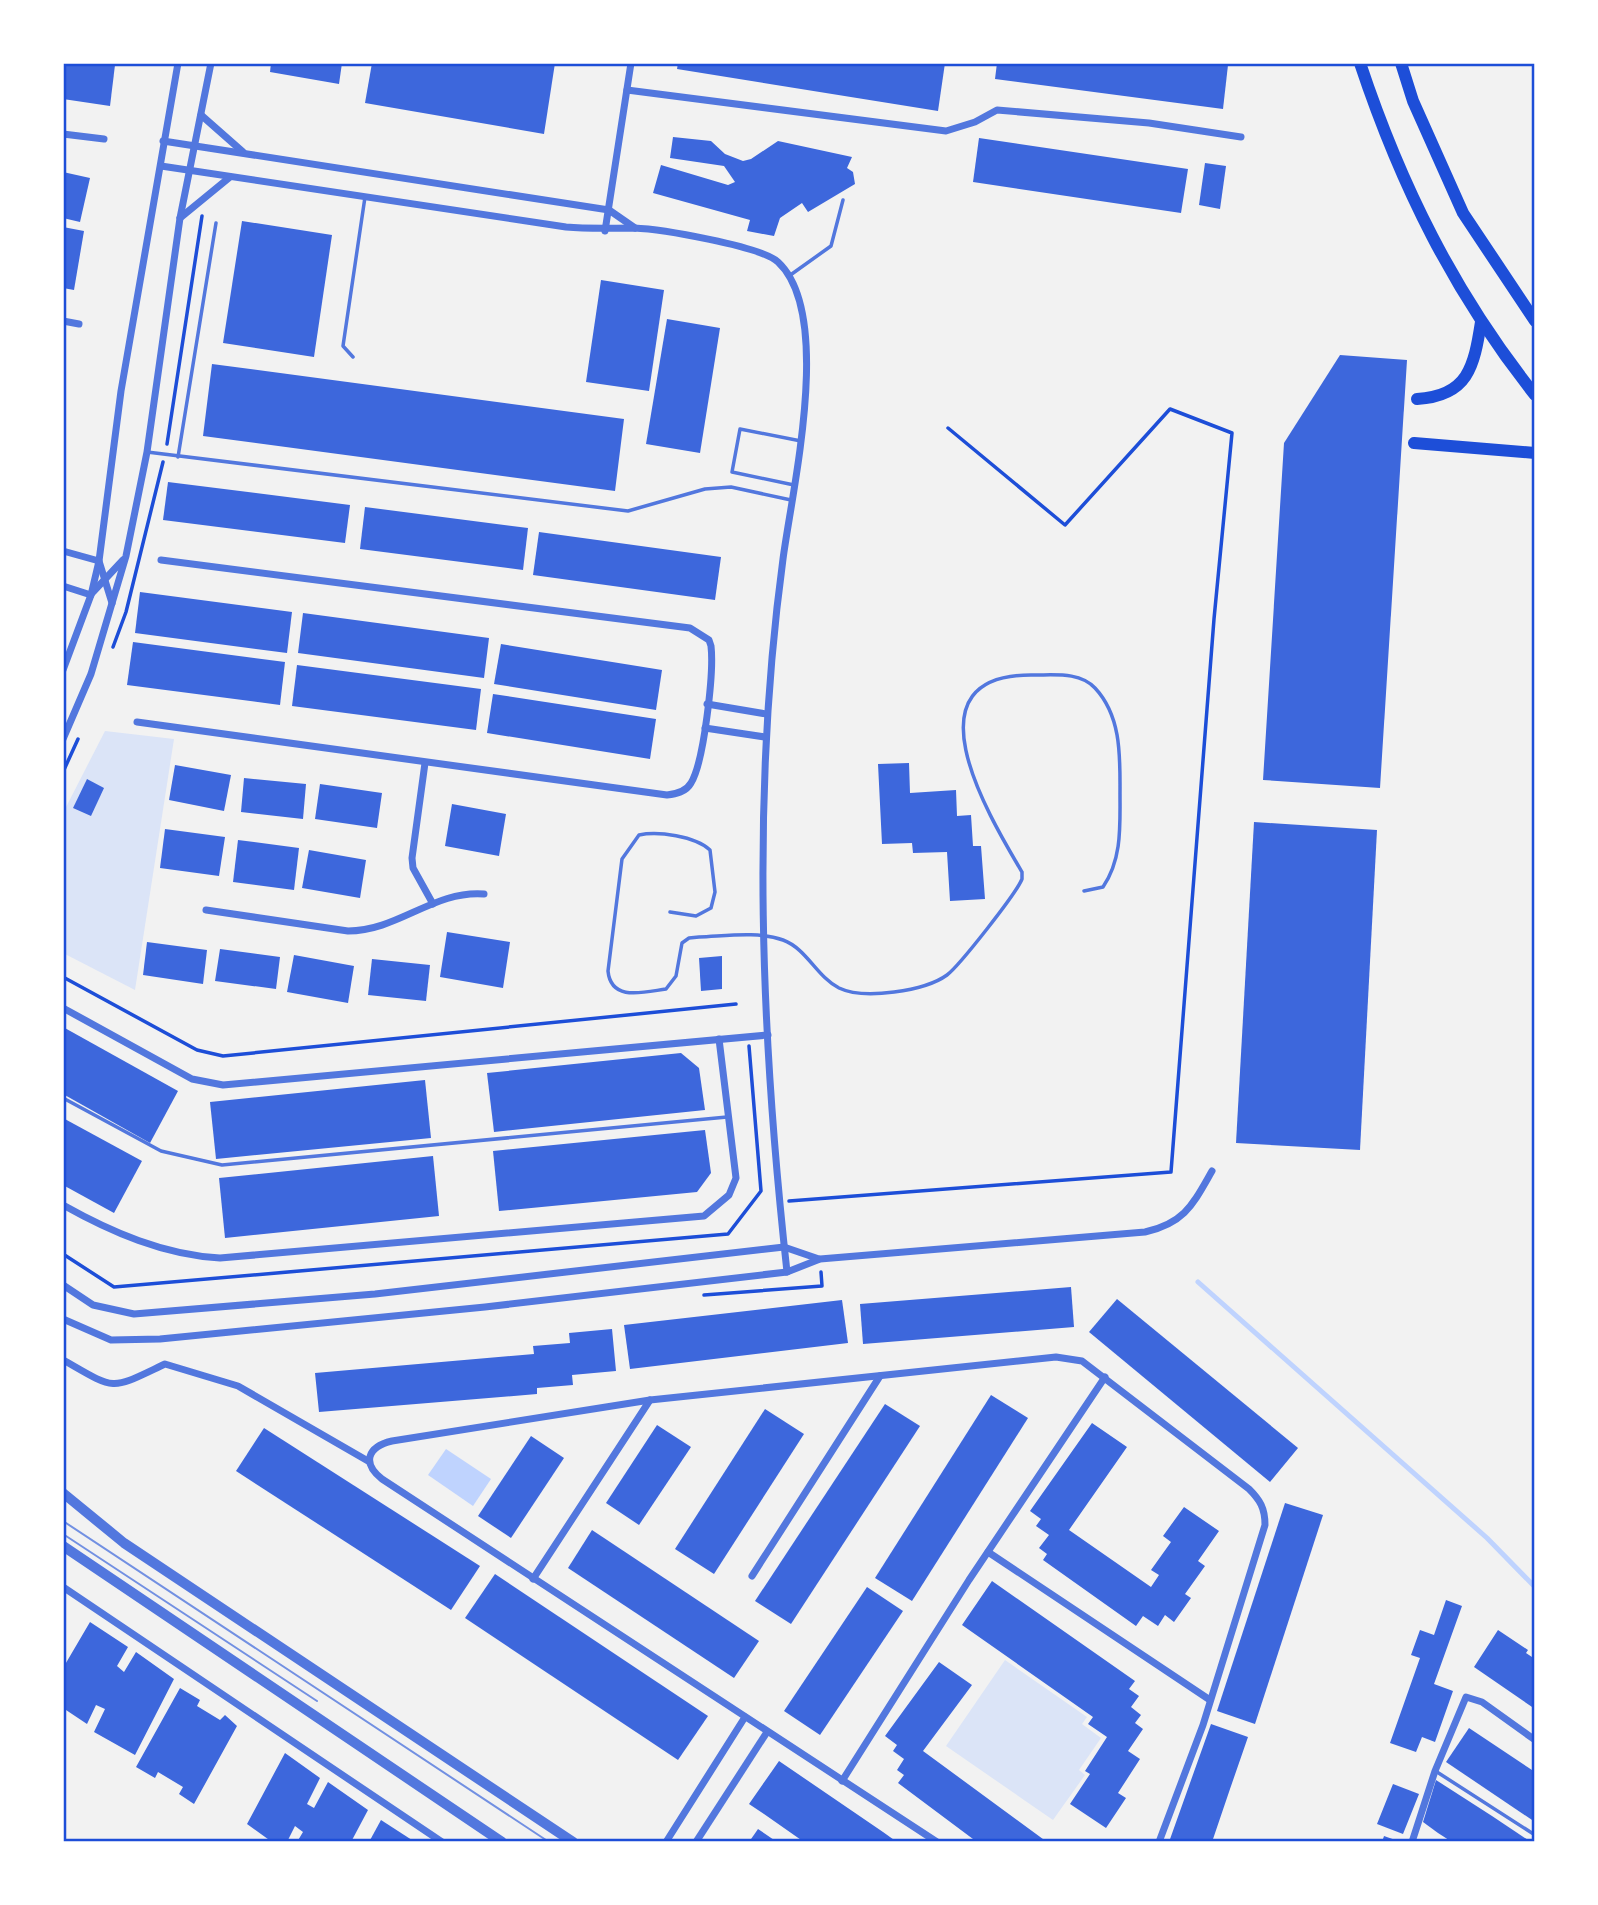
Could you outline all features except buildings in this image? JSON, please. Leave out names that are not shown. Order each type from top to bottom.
[{"type":"highway","points":[[1360,63],[1384,135],[1430,235],[1480,322],[1535,394]]},
{"type":"highway","points":[[1401,63],[1413,101],[1463,213],[1535,321]]},
{"type":"highway","points":[[1417,399],[1437,398],[1453,391],[1467,375],[1476,351],[1480,322]]},
{"type":"highway","points":[[1414,443],[1535,453]]},
{"type":"street","points":[[63,670],[91,595],[99,561],[121,391],[178,63]]},
{"type":"street","points":[[63,739],[92,674],[126,556],[147,452],[180,218],[211,63]]},
{"type":"street","points":[[605,230],[631,63]]},
{"type":"street","points":[[627,90],[946,131],[975,122],[997,110],[1149,123],[1241,137]]},
{"type":"street","points":[[201,116],[245,154]]},
{"type":"street","points":[[63,134],[104,139]]},
{"type":"street","points":[[163,141],[609,210],[636,228]]},
{"type":"street","points":[[161,166],[605,230],[636,228],[747,247],[765,253],[778,262],[789,276],[800,300],[806,337],[805,410],[771,651],[765,737],[768,1035],[787,1272]]},
{"type":"street","points":[[180,218],[229,177],[245,179]]},
{"type":"street","points":[[63,321],[79,324]]},
{"type":"street","points":[[63,551],[99,561]]},
{"type":"street","points":[[91,595],[126,556]]},
{"type":"street","points":[[136,722],[667,796],[681,793],[691,784],[705,728],[711,646],[709,640],[690,628],[162,559]]},
{"type":"street","points":[[99,561],[113,604]]},
{"type":"street","points":[[63,586],[91,595]]},
{"type":"street","points":[[707,704],[766,714]]},
{"type":"street","points":[[705,728],[765,737]]},
{"type":"street","points":[[425,763],[412,858],[413,867],[433,904]]},
{"type":"street","points":[[205,910],[348,931],[367,931],[457,894],[484,894]]},
{"type":"street","points":[[63,1008],[192,1079],[223,1086],[768,1035]]},
{"type":"street","points":[[63,1205],[125,1237],[203,1257],[220,1258],[704,1216],[729,1195],[736,1178],[719,1039]]},
{"type":"street","points":[[63,1319],[111,1340],[160,1339],[485,1307],[787,1272],[820,1259],[1145,1232],[1162,1228],[1190,1209],[1212,1171]]},
{"type":"street","points":[[63,1284],[93,1305],[134,1314],[375,1294],[784,1247],[820,1259]]},
{"type":"street","points":[[937,1842],[382,1479],[372,1471],[368,1461],[370,1452],[380,1444],[392,1441],[650,1399],[1056,1357],[1082,1361],[1249,1489],[1260,1500],[1265,1512],[1265,1525],[1210,1700],[1159,1842]]},
{"type":"street","points":[[65,1361],[106,1384],[122,1385],[164,1364],[238,1386],[368,1461]]},
{"type":"street","points":[[752,1576],[880,1376]]},
{"type":"street","points":[[842,1781],[988,1552],[1105,1377]]},
{"type":"street","points":[[533,1579],[650,1399]]},
{"type":"street","points":[[63,1493],[124,1543],[573,1842]]},
{"type":"street","points":[[63,1546],[502,1842]]},
{"type":"street","points":[[988,1552],[1210,1700]]},
{"type":"street","points":[[63,1587],[442,1842]]},
{"type":"street","points":[[1412,1842],[1435,1771],[1466,1697],[1482,1702],[1535,1740]]},
{"type":"street","points":[[666,1842],[745,1717]]},
{"type":"street","points":[[696,1842],[767,1732]]},
{"type":"lane","points":[[353,357],[343,346],[365,197]]},
{"type":"lane","points":[[789,276],[831,246],[843,201]]},
{"type":"lane","points":[[178,457],[216,223]]},
{"type":"lane","points":[[794,485],[732,472],[740,429],[801,441]]},
{"type":"lane","points":[[147,452],[628,511],[731,487],[791,500]]},
{"type":"lane","points":[[670,912],[696,916],[711,908],[715,892],[710,850],[697,841],[649,833],[639,835],[622,859],[608,971],[609,981],[614,988],[632,993],[666,989],[676,976],[679,950],[689,938],[765,935],[795,945],[832,984],[867,995],[930,984],[948,974],[1022,879],[1022,872],[976,787],[961,733],[972,698],[980,686],[995,678],[1028,675],[1086,679],[1098,691],[1114,722],[1120,744],[1120,840],[1113,873],[1103,887],[1084,891]]},
{"type":"lane","points":[[63,1098],[161,1151],[222,1165],[729,1117]]},
{"type":"lane","points":[[1435,1771],[1535,1835]]},
{"type":"path","points":[[165,456],[204,199]]},
{"type":"path","points":[[63,977],[197,1051],[223,1056],[736,1004]]},
{"type":"shaded area","points":[[105,731],[174,739],[135,990],[63,953],[63,813]]},
{"type":"shaded area","points":[[1005,1660],[1087,1717],[1082,1724],[1101,1738],[1079,1770],[1085,1775],[1053,1820],[946,1746]]},
{"type":"water","points":[[446,1449],[491,1479],[473,1506],[428,1475]]},
{"type":"waterway","points":[[1198,1282],[1487,1538],[1535,1587]]},
{"type":"tram line","points":[[63,1521],[549,1842]]},
{"type":"tram line","points":[[63,1534],[317,1701]]}]
